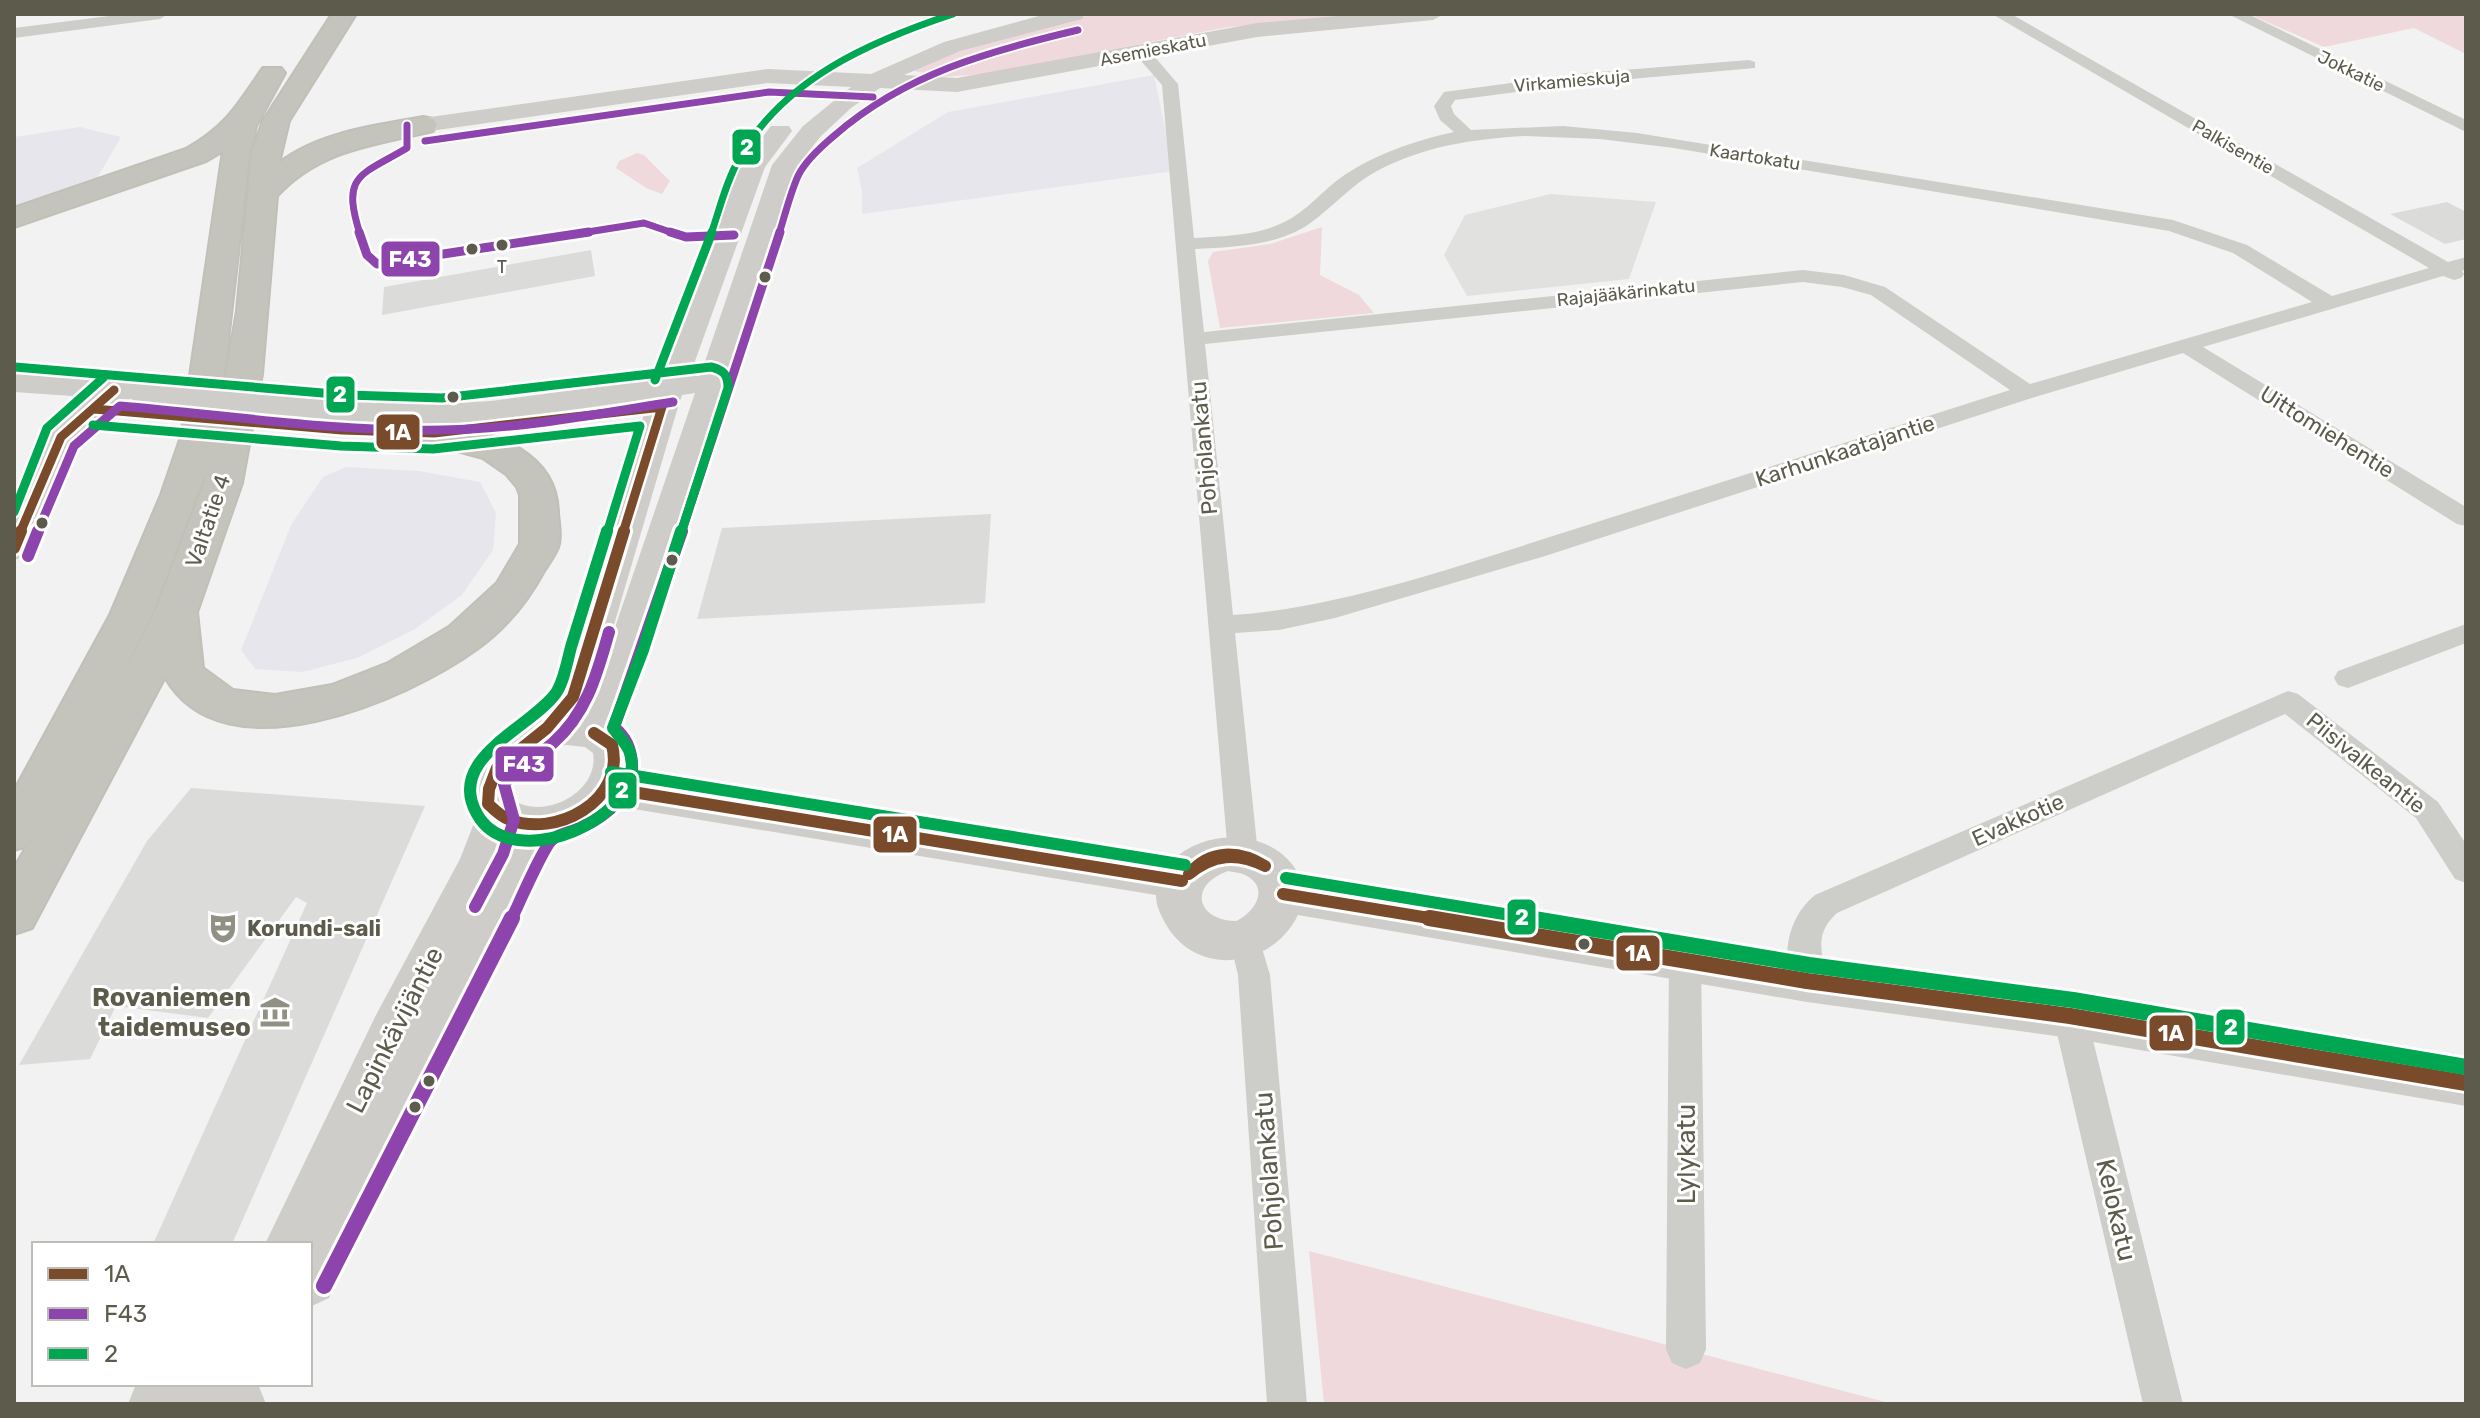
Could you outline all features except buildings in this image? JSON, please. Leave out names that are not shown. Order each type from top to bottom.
[{"type":"highway","name":"Valtatie 4","points":[[14,913],[111,740],[176,612],[223,483],[245,374],[266,152],[276,121],[339,22]]},
{"type":"highway","name":"Valtatie 4","points":[[14,831],[47,778],[131,615],[180,495],[199,437],[205,194],[237,147],[250,110],[288,48]]},
{"type":"highway","points":[[287,105],[292,129],[302,133],[339,134],[423,125]]},
{"type":"highway","points":[[14,218],[196,155],[219,142],[250,110]]},
{"type":"highway","points":[[263,194],[282,171],[314,153],[345,141],[423,125]]},
{"type":"highway","points":[[14,228],[118,196],[161,189],[205,194]]},
{"type":"highway","points":[[176,612],[181,665],[195,689],[227,706],[260,711],[296,709],[339,700],[425,663],[462,640],[512,595],[530,567],[544,523],[544,507],[537,489],[522,468],[504,455],[489,447],[434,433]]},
{"type":"main road","points":[[536,737],[566,730],[594,733],[612,745],[616,754],[615,776],[608,788],[579,812],[519,820],[488,804],[487,791],[492,773],[510,753],[536,737],[559,717],[573,697],[666,396],[758,156],[810,101],[843,78],[884,56],[923,41],[1015,14]]},
{"type":"main road","points":[[594,733],[628,645],[760,245],[779,175],[796,147],[818,124],[874,81],[951,45],[1074,14]]},
{"type":"main road","name":"Asemieskatu","points":[[423,125],[768,76],[957,85],[1257,30],[1433,14]]},
{"type":"main road","points":[[14,383],[104,399],[344,420],[434,433],[666,396]]},
{"type":"main road","points":[[344,420],[709,394]]},
{"type":"main road","points":[[14,404],[104,399]]},
{"type":"main road","points":[[14,548],[61,437],[104,399]]},
{"type":"main road","points":[[608,788],[1182,881]]},
{"type":"main road","name":"Lapinkävijäntie","points":[[293,1242],[393,1030],[481,862],[519,820]]},
{"type":"main road","name":"Lapinkävijäntie","points":[[312,1275],[519,820]]},
{"type":"main road","points":[[1243,854],[1270,868],[1279,880],[1283,894],[1281,908],[1261,932],[1245,938],[1212,938],[1198,931],[1180,908],[1182,881],[1190,870],[1213,856],[1243,854]]},
{"type":"main road","points":[[1283,894],[1807,981],[2070,1016],[2466,1083]]},
{"type":"street","points":[[14,33],[160,14]]},
{"type":"street","name":"Palkisentie","points":[[2000,14],[2459,271]]},
{"type":"street","name":"Jokkatie","points":[[2236,14],[2466,127]]},
{"type":"street","name":"Pohjolankatu","points":[[1142,52],[1170,84],[1243,854]]},
{"type":"street","name":"Virkamieskuja","points":[[1469,137],[1446,116],[1442,106],[1450,96],[1586,78],[1749,65]]},
{"type":"street","name":"Kaartokatu","points":[[1185,244],[1250,238],[1282,230],[1298,223],[1341,186],[1383,161],[1423,145],[1527,129],[1606,133],[2173,226],[2240,249],[2329,303]]},
{"type":"street","name":"Karhunkaatajantie","points":[[1221,625],[1253,624],[1326,612],[1536,550],[2027,392],[2329,303],[2459,271]]},
{"type":"street","name":"Rajajääkärinkatu","points":[[1194,339],[1803,276],[1844,281],[1878,291],[2027,392]]},
{"type":"street","name":"Uittomiehentie","points":[[2188,347],[2466,518]]},
{"type":"street","points":[[2348,678],[2466,633]]},
{"type":"street","name":"Piisivalkeantie","points":[[2288,701],[2427,810],[2466,870]]},
{"type":"street","name":"Evakkotie","points":[[1807,981],[1803,938],[1812,914],[1826,904],[2288,701]]},
{"type":"street","name":"Pohjolankatu","points":[[1245,938],[1254,975],[1287,1404]]},
{"type":"street","name":"Lylykatu","points":[[1685,960],[1686,1349]]},
{"type":"street","name":"Kelokatu","points":[[2070,1016],[2163,1404]]},
{"type":"shaded area","points":[[1095,14],[1397,14],[1228,27],[987,74],[940,77],[914,71],[932,60],[977,42]]},
{"type":"shaded area","points":[[2249,14],[2466,14],[2466,54],[2414,28],[2324,47]]},
{"type":"shaded area","points":[[1154,75],[1174,171],[862,214],[862,191],[857,168],[948,112]]},
{"type":"shaded area","points":[[80,127],[121,137],[93,185],[14,209],[14,137]]},
{"type":"shaded area","points":[[637,153],[644,155],[670,181],[662,194],[646,188],[616,168],[619,161]]},
{"type":"shaded area","points":[[1550,194],[1656,202],[1629,279],[1467,296],[1444,255],[1465,215]]},
{"type":"shaded area","points":[[619,222],[618,229],[496,248],[498,242]]},
{"type":"shaded area","points":[[1322,227],[1320,275],[1359,295],[1374,313],[1220,328],[1208,261],[1213,252],[1270,244]]},
{"type":"shaded area","points":[[346,467],[419,471],[480,482],[496,513],[493,550],[462,595],[415,629],[357,658],[302,672],[255,669],[241,650],[291,525],[323,477]]},
{"type":"shaded area","points":[[1309,1251],[1893,1404],[1324,1404]]},
{"type":"transit line","name":"2","points":[[655,380],[733,171],[762,126],[808,82],[835,64],[893,35],[953,14]]},
{"type":"transit line","name":"F43","points":[[324,1286],[552,839],[597,819],[621,797],[629,784],[633,769],[631,752],[625,738],[614,727],[643,650],[799,173],[828,141],[859,114],[924,76],[997,50],[1078,30]]},
{"type":"transit line","name":"F43","points":[[425,141],[769,92],[873,97]]},
{"type":"transit line","name":"F43","points":[[407,125],[407,148],[358,178],[352,188],[351,205],[367,255],[377,264],[644,223],[686,237],[734,235]]},
{"type":"transit line","name":"2","points":[[15,367],[347,395],[442,398],[711,367],[722,370],[728,378],[728,388],[643,650],[613,728],[630,752],[630,778],[616,802],[592,822],[562,836],[531,842],[502,837],[479,818],[471,789],[475,771],[482,759],[558,690],[640,426],[433,449],[341,446],[93,425]]},
{"type":"transit line","name":"2","points":[[14,512],[47,428],[103,378]]},
{"type":"transit line","name":"1A","points":[[14,548],[61,437],[114,390]]},
{"type":"transit line","name":"F43","points":[[28,556],[74,446],[120,406],[321,425],[442,430],[529,424],[673,402]]},
{"type":"transit line","name":"1A","points":[[94,409],[342,430],[434,433],[662,407],[573,697],[547,728],[497,768],[489,789],[488,804],[508,819],[540,824],[556,822],[587,808],[609,784],[616,766],[612,745],[594,733]]},
{"type":"transit line","name":"F43","points":[[475,907],[503,854],[514,820],[504,784],[553,743],[576,718],[590,692],[609,632]]},
{"type":"transit line","name":"2","points":[[611,772],[1185,865]]},
{"type":"transit line","name":"1A","points":[[608,788],[1182,881]]},
{"type":"transit line","name":"1A","points":[[1189,874],[1205,859],[1225,854],[1246,856],[1265,866]]},
{"type":"transit line","name":"1A","points":[[1189,874],[1206,861],[1226,856],[1245,858],[1265,866]]},
{"type":"transit line","name":"2","points":[[1286,878],[1809,965],[2073,1000],[2466,1067]]},
{"type":"transit line","name":"1A","points":[[1283,894],[1807,981],[2070,1016],[2466,1083]]},
{"type":"place","name":"T","points":[[502,245]]},
{"type":"place","name":"Korundi-sali","points":[[223,928]]},
{"type":"place","name":"Rovaniemen taidemuseo","points":[[275,1012]]}]
